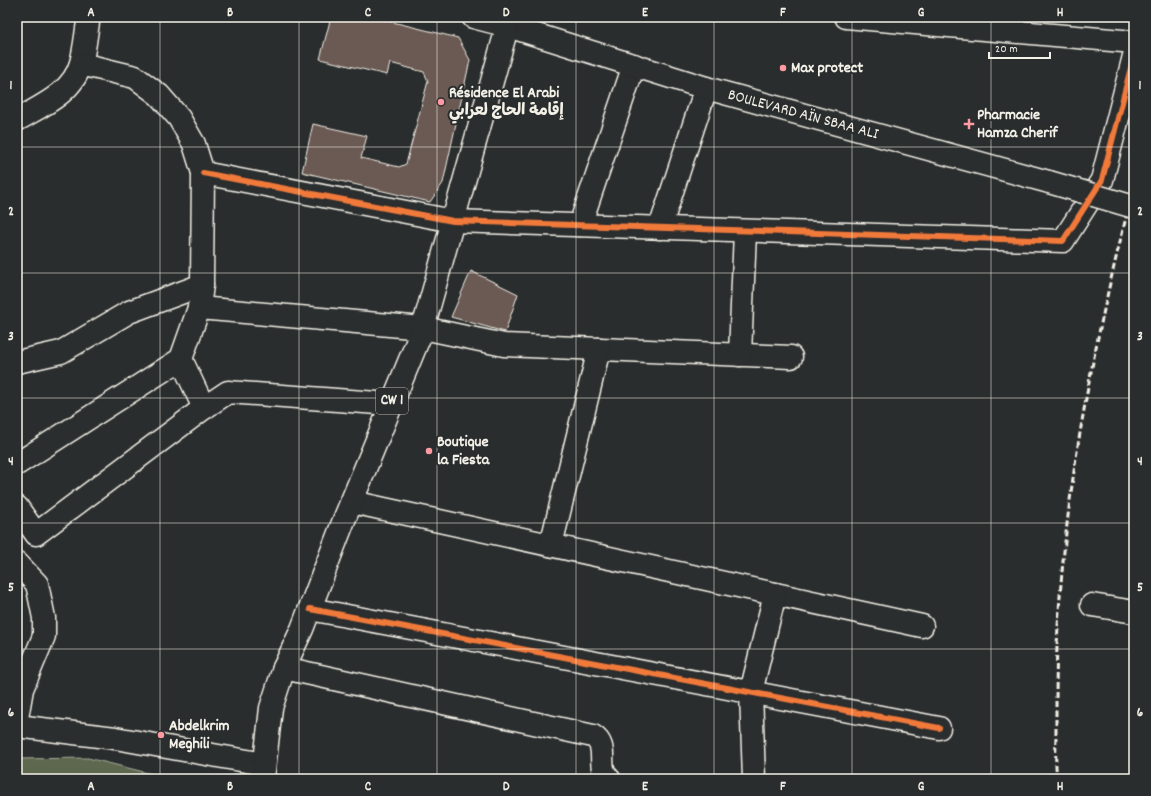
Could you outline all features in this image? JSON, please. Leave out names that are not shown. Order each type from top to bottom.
[{"type":"street","points":[[17,120],[62,92],[70,84],[81,64],[89,17]]},
{"type":"street","name":"BOULEVARD AÏN SBAA ALI","points":[[473,17],[509,21],[634,65],[706,88],[1049,182],[1134,207]]},
{"type":"street","points":[[846,17],[964,22],[1134,42]]},
{"type":"street","name":"CW 1","points":[[263,771],[271,708],[284,668],[310,609],[391,404],[423,328],[509,21]]},
{"type":"street","points":[[203,173],[453,221],[1062,241],[1102,180],[1134,56]]},
{"type":"street","points":[[17,464],[181,359],[199,308],[202,285],[203,173],[194,144],[183,124],[159,95],[135,76],[81,64]]},
{"type":"street","points":[[580,225],[634,65]]},
{"type":"street","points":[[660,228],[706,88]]},
{"type":"street","points":[[740,355],[745,231]]},
{"type":"street","points":[[17,362],[61,352],[129,312],[202,285]]},
{"type":"street","points":[[199,308],[423,328],[504,345],[791,357]]},
{"type":"street","points":[[551,545],[599,349]]},
{"type":"street","points":[[181,359],[204,408]]},
{"type":"street","points":[[17,507],[36,534],[204,408],[228,392],[391,404]]},
{"type":"street","points":[[352,502],[922,626]]},
{"type":"street","points":[[17,563],[37,584],[44,618],[44,636],[22,689],[17,718]]},
{"type":"street","points":[[754,779],[751,692],[775,594]]},
{"type":"street","points":[[1092,605],[1134,612]]},
{"type":"street","points":[[310,609],[939,728]]},
{"type":"street","points":[[284,668],[593,736],[599,740],[602,746],[602,766],[604,774],[609,779]]},
{"type":"street","points":[[17,726],[115,738],[263,771]]},
{"type":"green space","points":[[88,758],[172,779],[17,779],[17,759]]},
{"type":"building","name":"Résidence El Arabi إقامة الحاج لعرابي","points":[[331,17],[372,17],[458,38],[470,60],[443,183],[430,202],[302,172],[313,124],[367,136],[361,158],[399,167],[406,164],[428,81],[424,72],[390,63],[387,75],[320,59]]},
{"type":"building","points":[[471,271],[518,294],[505,332],[451,317]]},
{"type":"railway","points":[[1057,779],[1057,646],[1066,530],[1083,415],[1094,357],[1119,244],[1134,187]]},
{"type":"cycle path","points":[[203,173],[453,221],[1063,241],[1102,180],[1134,56]]},
{"type":"cycle path","points":[[310,609],[939,728]]},
{"type":"place","name":"Max protect","points":[[783,68]]},
{"type":"place","name":"Résidence El Arabi إقامة الحاج لعرابي","points":[[441,102]]},
{"type":"place","name":"Pharmacie Hamza Cherif","points":[[969,124]]},
{"type":"place","name":"Boutique la Fiesta","points":[[429,451]]},
{"type":"place","name":"Abdelkrim Meghili","points":[[161,735]]}]
